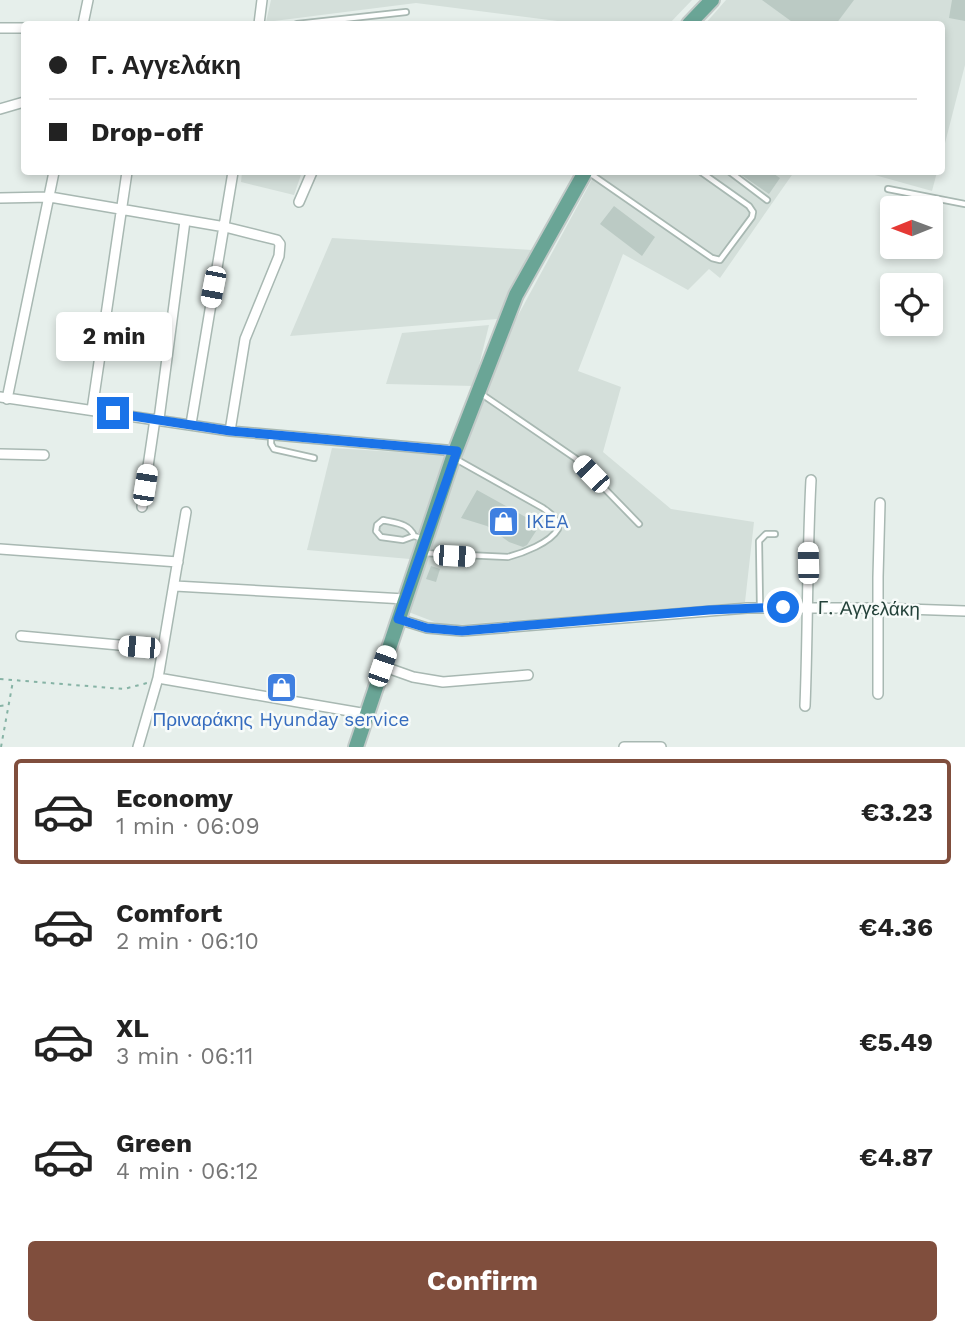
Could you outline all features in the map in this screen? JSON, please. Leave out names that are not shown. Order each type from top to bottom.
[{"type":"main road","points":[[692,21],[712,0]]},
{"type":"main road","points":[[356,747],[405,599],[419,543],[516,295],[584,175]]},
{"type":"street","points":[[84,21],[88,0]]},
{"type":"street","points":[[259,21],[262,0]]},
{"type":"street","points":[[0,29],[21,27]]},
{"type":"street","points":[[0,109],[21,103]]},
{"type":"street","points":[[54,175],[2,398],[230,431],[455,454]]},
{"type":"street","points":[[92,410],[126,175]]},
{"type":"street","points":[[191,424],[233,175]]},
{"type":"street","points":[[299,202],[311,175]]},
{"type":"street","points":[[0,198],[50,197],[225,227],[277,240],[281,250],[245,339],[230,431]]},
{"type":"street","points":[[142,507],[185,221]]},
{"type":"street","points":[[0,454],[44,455]]},
{"type":"street","points":[[805,706],[807,541],[811,480]]},
{"type":"street","points":[[878,694],[880,503]]},
{"type":"street","points":[[138,747],[158,678],[186,512]]},
{"type":"street","points":[[0,549],[178,562]]},
{"type":"street","points":[[175,586],[405,599]]},
{"type":"street","name":"Γ. Αγγελάκη","points":[[398,619],[427,628],[462,631],[760,608],[965,611]]},
{"type":"street","points":[[21,636],[162,649]]},
{"type":"street","points":[[382,666],[413,677],[443,682],[528,675]]},
{"type":"street","points":[[158,678],[367,714]]},
{"type":"street","points":[[624,747],[661,747]]},
{"type":"lane","points":[[325,21],[406,12]]},
{"type":"lane","points":[[590,175],[712,258],[720,260],[753,212],[749,206],[705,175]]},
{"type":"lane","points":[[734,175],[767,200]]},
{"type":"lane","points":[[888,189],[965,204]]},
{"type":"lane","points":[[479,393],[575,458],[639,524]]},
{"type":"lane","points":[[271,435],[274,449],[314,458]]},
{"type":"lane","points":[[419,543],[412,531],[403,524],[383,520],[377,525],[376,531],[381,537],[403,540],[419,543],[508,557],[518,555],[550,538],[558,529],[554,516],[455,454]]},
{"type":"lane","points":[[760,608],[758,541],[766,534],[775,534]]},
{"type":"path","points":[[0,679],[124,689],[158,678]]},
{"type":"path","points":[[1,747],[14,680]]},
{"type":"path","points":[[0,706],[9,705]]},
{"type":"shaded area","points":[[271,0],[692,0],[672,21],[557,21],[416,3],[266,21]]},
{"type":"shaded area","points":[[726,0],[965,0],[965,65],[945,143],[945,21],[708,21]]},
{"type":"shaded area","points":[[242,175],[301,175],[294,195],[241,182]]},
{"type":"shaded area","points":[[594,175],[792,175],[720,278],[709,269],[688,290],[623,254],[578,371],[621,387],[603,452],[671,509],[754,522],[745,602],[445,626],[406,611],[503,343]]},
{"type":"shaded area","points":[[875,175],[936,175],[932,191]]},
{"type":"shaded area","points":[[332,238],[532,250],[497,319],[290,336]]},
{"type":"shaded area","points":[[489,325],[474,386],[386,384],[402,333]]},
{"type":"shaded area","points":[[332,448],[446,455],[410,559],[307,550]]},
{"type":"building","points":[[762,0],[854,0],[838,21],[791,21]]},
{"type":"building","points":[[952,0],[965,0],[965,21],[949,18]]},
{"type":"building","points":[[741,175],[776,175],[780,178],[769,194]]},
{"type":"building","points":[[614,206],[655,237],[642,256],[600,224]]},
{"type":"building","name":"IKEA","points":[[477,490],[540,525],[527,545],[523,547],[509,542],[487,526],[461,518]]},
{"type":"building","points":[[431,566],[440,569],[436,582],[426,579]]},
{"type":"place","name":"IKEA","points":[[503,521]]},
{"type":"place","name":"Πριναράκης Hyunday service","points":[[281,688]]},
{"type":"route","points":[[113,413],[230,431],[457,451],[398,619],[427,628],[462,631],[709,610],[783,607]]}]
